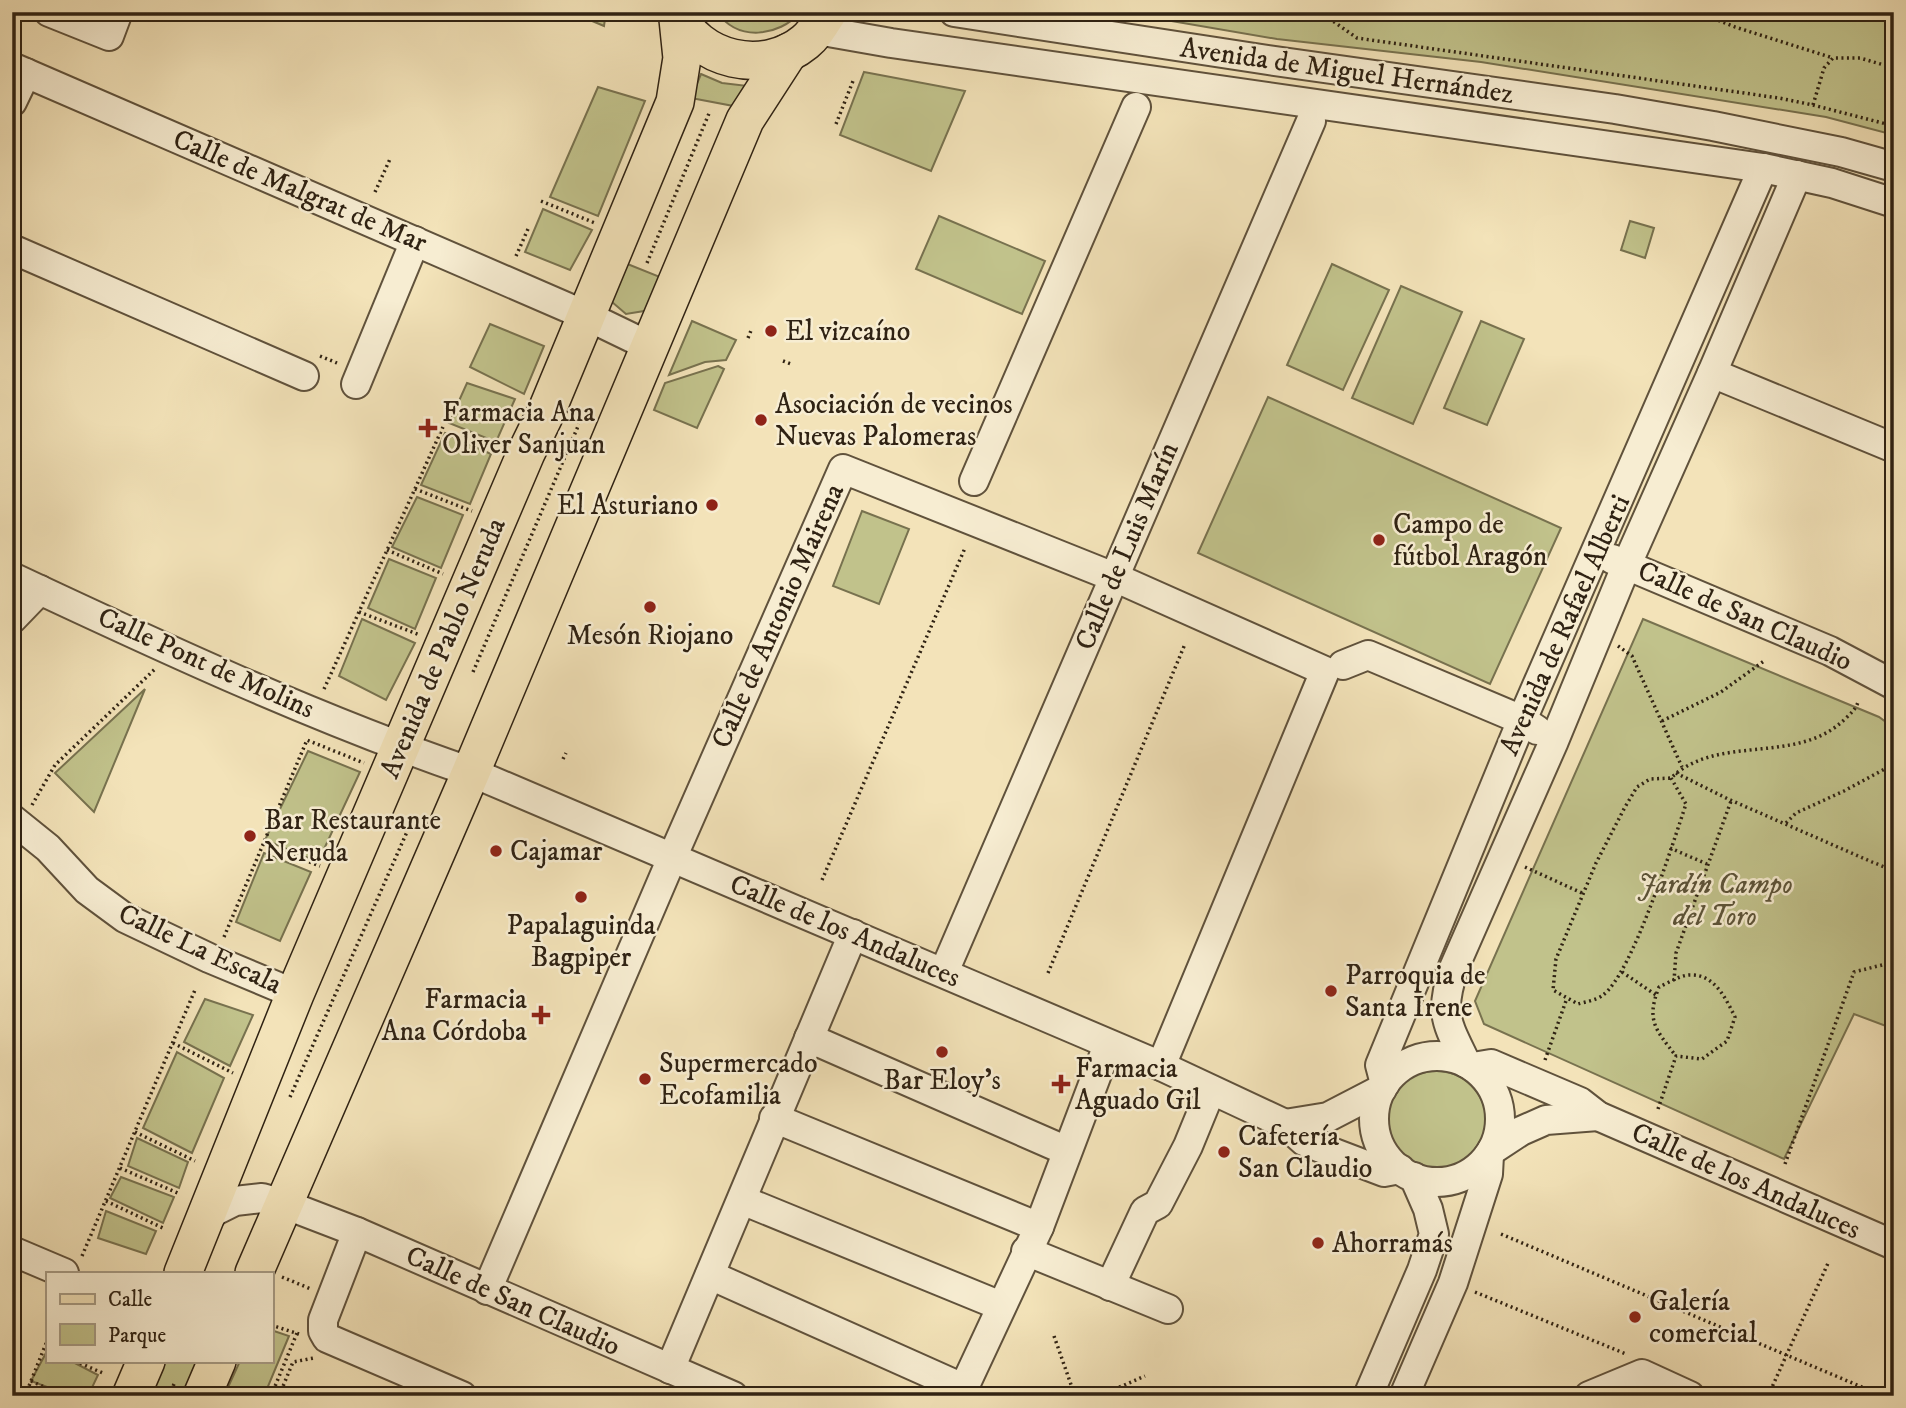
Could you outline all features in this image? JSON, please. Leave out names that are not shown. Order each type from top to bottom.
[{"type":"main road","points":[[677,15],[694,38],[705,46],[715,53],[739,60],[765,60],[789,52],[804,43],[823,21]]},
{"type":"main road","name":"Avenida de Pablo Neruda","points":[[183,1272],[295,993],[587,316],[675,102],[682,58],[677,15]]},
{"type":"main road","points":[[267,1272],[284,1204],[471,772],[745,120],[789,52]]},
{"type":"main road","points":[[118,1385],[174,1380],[215,1362]]},
{"type":"street","points":[[49,12],[109,36],[118,12]]},
{"type":"street","name":"Avenida de Miguel Hernández","points":[[954,12],[1615,109],[1841,152],[1894,167]]},
{"type":"street","name":"Avenida de Miguel Hernández","points":[[823,21],[891,43],[1264,95],[1295,109],[1336,113],[1363,110],[1763,168],[1894,203]]},
{"type":"street","points":[[1268,60],[1285,75],[1315,110]]},
{"type":"street","points":[[12,102],[19,70]]},
{"type":"street","name":"Calle de Malgrat de Mar","points":[[19,70],[587,316],[649,346]]},
{"type":"street","name":"Avenida de Miguel Hernández","points":[[1315,110],[1350,98],[1397,91],[1615,109]]},
{"type":"street","points":[[974,481],[1136,107]]},
{"type":"street","name":"Calle de Luis Marín","points":[[944,972],[1315,110]]},
{"type":"street","name":"Avenida de Rafael Alberti","points":[[1383,1086],[1380,1065],[1522,720],[1594,561],[1763,168]]},
{"type":"street","name":"Avenida de Rafael Alberti","points":[[1470,1065],[1447,1024],[1445,996],[1454,968],[1797,175]]},
{"type":"street","points":[[356,384],[415,241]]},
{"type":"street","points":[[12,249],[304,376]]},
{"type":"street","points":[[1713,373],[1894,448]]},
{"type":"street","name":"Calle de Antonio Mairena","points":[[488,1290],[672,858],[843,469],[1114,577],[1325,671],[1161,1066]]},
{"type":"street","name":"Calle de San Claudio","points":[[1594,561],[1610,558],[1627,564],[1830,651],[1894,685]]},
{"type":"street","name":"Calle Pont de Molins","points":[[12,577],[186,656],[400,748]]},
{"type":"street","points":[[12,619],[40,590]]},
{"type":"street","points":[[1343,665],[1368,655],[1522,720],[1554,741]]},
{"type":"street","name":"Calle de los Andaluces","points":[[400,748],[471,772],[1161,1066],[1285,1124],[1304,1141],[1384,1172],[1407,1173]]},
{"type":"street","name":"Calle La Escala","points":[[17,817],[87,890],[125,918],[209,958],[295,993]]},
{"type":"street","points":[[670,1369],[853,934]]},
{"type":"street","points":[[809,1038],[1067,1151]]},
{"type":"street","points":[[710,1275],[961,1392],[1033,1239],[1108,1045]]},
{"type":"street","points":[[1285,1124],[1341,1113],[1383,1086],[1397,1070],[1410,1062],[1427,1057],[1445,1056],[1470,1065],[1491,1086],[1500,1108],[1498,1135],[1491,1152],[1488,1174],[1453,1283],[1404,1396]]},
{"type":"street","name":"Calle de los Andaluces","points":[[1470,1065],[1491,1064],[1580,1102],[1598,1116],[1894,1245]]},
{"type":"street","points":[[1368,1396],[1422,1270],[1434,1234],[1428,1209],[1407,1173],[1386,1155],[1378,1140],[1375,1125],[1377,1100],[1383,1086]]},
{"type":"street","points":[[1110,1286],[1145,1211],[1158,1204],[1188,1146],[1211,1090]]},
{"type":"street","name":"Calle de los Andaluces","points":[[1491,1152],[1521,1131],[1546,1120],[1598,1116]]},
{"type":"street","points":[[775,1118],[1033,1239],[1110,1286],[1168,1309]]},
{"type":"street","points":[[1407,1173],[1429,1181],[1445,1181],[1464,1176],[1478,1167],[1491,1152]]},
{"type":"street","name":"Calle de San Claudio","points":[[203,1224],[215,1211],[235,1201],[262,1198],[284,1204],[357,1232],[733,1396]]},
{"type":"street","points":[[742,1200],[1001,1306]]},
{"type":"street","points":[[357,1232],[323,1320],[323,1331],[327,1338],[462,1396]]},
{"type":"street","points":[[12,1251],[73,1266]]},
{"type":"street","points":[[1605,1393],[1642,1374],[1689,1395]]},
{"type":"path","points":[[1320,12],[1357,38],[1730,91],[1813,105],[1894,126]]},
{"type":"path","points":[[1698,12],[1735,27],[1833,58],[1860,58],[1894,69]]},
{"type":"path","points":[[1813,105],[1824,68],[1833,58]]},
{"type":"path","points":[[836,124],[853,81]]},
{"type":"path","points":[[657,268],[647,263],[710,111]]},
{"type":"path","points":[[375,192],[390,159]]},
{"type":"path","points":[[541,201],[601,225]]},
{"type":"path","points":[[516,256],[528,229]]},
{"type":"path","points":[[747,338],[752,328]]},
{"type":"path","points":[[783,361],[791,364]]},
{"type":"path","points":[[473,672],[579,424],[589,429]]},
{"type":"path","points":[[324,691],[443,427]]},
{"type":"path","points":[[415,489],[479,513]]},
{"type":"path","points":[[822,880],[965,548]]},
{"type":"path","points":[[387,550],[450,577]]},
{"type":"path","points":[[359,612],[424,636]]},
{"type":"path","points":[[1048,973],[1185,644]]},
{"type":"path","points":[[1616,645],[1632,656],[1682,768]]},
{"type":"path","points":[[17,817],[55,765],[164,660]]},
{"type":"path","points":[[1662,722],[1721,692],[1764,661]]},
{"type":"path","points":[[461,668],[480,675]]},
{"type":"path","points":[[1671,778],[1686,804],[1622,972],[1602,996],[1577,1004],[1553,990],[1556,959],[1595,863],[1637,787],[1650,779],[1671,778],[1682,768],[1700,760],[1803,743],[1824,735],[1841,723],[1857,707],[1858,702]]},
{"type":"path","points":[[235,943],[224,938],[307,740],[368,765]]},
{"type":"path","points":[[563,760],[566,753]]},
{"type":"path","points":[[1786,824],[1796,813],[1894,764]]},
{"type":"path","points":[[1676,773],[1731,800],[1872,862],[1894,869]]},
{"type":"path","points":[[1674,981],[1676,953],[1731,800]]},
{"type":"path","points":[[290,1097],[414,816]]},
{"type":"path","points":[[263,844],[322,867]]},
{"type":"path","points":[[1670,848],[1707,864]]},
{"type":"path","points":[[1520,864],[1583,893]]},
{"type":"path","points":[[1888,964],[1894,945]]},
{"type":"path","points":[[1785,1164],[1854,972],[1894,962]]},
{"type":"path","points":[[1622,972],[1656,995]]},
{"type":"path","points":[[1691,974],[1709,981],[1724,994],[1734,1017],[1727,1041],[1702,1059],[1676,1056],[1656,1031],[1652,1006],[1659,987],[1674,981],[1691,974]]},
{"type":"path","points":[[73,1266],[106,1200],[195,990]]},
{"type":"path","points":[[1545,1060],[1567,998]]},
{"type":"path","points":[[173,1042],[233,1073]]},
{"type":"path","points":[[1658,1109],[1676,1056]]},
{"type":"path","points":[[135,1132],[195,1161]]},
{"type":"path","points":[[120,1168],[180,1194]]},
{"type":"path","points":[[106,1200],[165,1229]]},
{"type":"path","points":[[1501,1234],[1884,1396]]},
{"type":"path","points":[[1768,1396],[1829,1261]]},
{"type":"path","points":[[273,1276],[317,1292]]},
{"type":"path","points":[[1474,1292],[1628,1355]]},
{"type":"path","points":[[273,1326],[304,1336]]},
{"type":"path","points":[[271,1396],[297,1333]]},
{"type":"path","points":[[1054,1336],[1075,1396]]},
{"type":"path","points":[[25,1396],[46,1348]]},
{"type":"path","points":[[279,1396],[293,1362],[320,1357]]},
{"type":"path","points":[[77,1362],[118,1385]]},
{"type":"path","points":[[1099,1396],[1145,1376]]},
{"type":"path","points":[[169,1396],[174,1380]]},
{"type":"path","points":[[31,1381],[64,1396]]},
{"type":"green space","points":[[571,12],[606,12],[604,26]]},
{"type":"green space","points":[[717,12],[741,12],[759,18],[777,12],[801,12],[781,27],[758,33],[736,28]]},
{"type":"green space","points":[[1119,12],[1894,12],[1894,135],[1826,117],[1481,62],[1277,39]]},
{"type":"green space","points":[[864,72],[965,91],[931,171],[840,135]]},
{"type":"green space","points":[[701,74],[722,83],[748,86],[739,107],[691,98]]},
{"type":"green space","points":[[598,87],[645,101],[598,216],[550,197]]},
{"type":"green space","points":[[543,209],[592,230],[570,270],[525,252]]},
{"type":"green space","points":[[939,216],[1045,261],[1022,314],[916,269]]},
{"type":"green space","points":[[1630,221],[1654,228],[1645,258],[1621,250]]},
{"type":"green space","points":[[620,261],[660,277],[650,310],[626,314],[605,296]]},
{"type":"green space","points":[[1332,264],[1389,290],[1343,390],[1287,365]]},
{"type":"green space","points":[[1401,286],[1462,312],[1413,424],[1352,398]]},
{"type":"green space","points":[[692,321],[736,340],[726,360],[705,362],[669,375]]},
{"type":"green space","points":[[1481,321],[1524,339],[1487,425],[1444,408]]},
{"type":"green space","points":[[490,324],[544,346],[524,394],[470,367]]},
{"type":"green space","points":[[718,366],[724,369],[697,428],[654,410],[665,383]]},
{"type":"green space","points":[[467,383],[515,399],[496,442],[449,423]]},
{"type":"green space","name":"Campo de fútbol Aragón","points":[[1268,397],[1561,528],[1490,684],[1198,553]]},
{"type":"green space","points":[[445,433],[491,454],[470,504],[421,485]]},
{"type":"green space","points":[[417,497],[463,515],[441,568],[392,547]]},
{"type":"green space","points":[[862,511],[909,529],[879,604],[833,586]]},
{"type":"green space","points":[[389,559],[436,578],[415,629],[368,608]]},
{"type":"green space","points":[[362,619],[415,643],[386,700],[339,676]]},
{"type":"green space","name":"Jardín Campo del Toro","points":[[1643,619],[1879,717],[1894,728],[1894,1029],[1854,1014],[1784,1159],[1484,1024],[1475,1001]]},
{"type":"green space","points":[[145,689],[94,812],[55,773]]},
{"type":"green space","points":[[308,751],[360,772],[318,862],[265,840]]},
{"type":"green space","points":[[264,853],[311,872],[280,941],[236,922]]},
{"type":"green space","points":[[205,999],[253,1015],[230,1066],[184,1042]]},
{"type":"green space","points":[[177,1052],[224,1078],[192,1153],[143,1128]]},
{"type":"green space","points":[[1436,1071],[1455,1075],[1471,1086],[1482,1102],[1486,1121],[1482,1140],[1471,1156],[1455,1167],[1436,1171],[1417,1167],[1401,1156],[1390,1140],[1386,1121],[1390,1102],[1401,1086],[1417,1075]]},
{"type":"green space","points":[[137,1138],[188,1162],[179,1188],[128,1166]]},
{"type":"green space","points":[[121,1177],[174,1197],[163,1223],[110,1198]]},
{"type":"green space","points":[[106,1211],[156,1231],[146,1254],[98,1238]]},
{"type":"green space","points":[[273,1331],[289,1336],[264,1396],[224,1396],[240,1362],[273,1362]]},
{"type":"green space","points":[[46,1353],[46,1362],[73,1362],[98,1375],[88,1396],[71,1396],[31,1381]]},
{"type":"green space","points":[[162,1362],[203,1362],[188,1396],[147,1396]]},
{"type":"place","name":"El vizcaíno","points":[[771,331]]},
{"type":"place","name":"Asociación de vecinos Nuevas Palomeras","points":[[761,420]]},
{"type":"place","name":"Farmacia Ana Oliver Sanjuan","points":[[428,428]]},
{"type":"place","name":"El Asturiano","points":[[712,505]]},
{"type":"place","name":"Campo de fútbol Aragón","points":[[1379,540]]},
{"type":"place","name":"Mesón Riojano","points":[[650,607]]},
{"type":"place","name":"Bar Restaurante Neruda","points":[[250,836]]},
{"type":"place","name":"Cajamar","points":[[496,851]]},
{"type":"place","name":"Papalaguinda Bagpiper","points":[[581,897]]},
{"type":"place","name":"Parroquia de Santa Irene","points":[[1331,991]]},
{"type":"place","name":"Farmacia Ana Córdoba","points":[[541,1015]]},
{"type":"place","name":"Bar Eloy's","points":[[942,1052]]},
{"type":"place","name":"Supermercado Ecofamilia","points":[[645,1079]]},
{"type":"place","name":"Farmacia Aguado Gil","points":[[1061,1084]]},
{"type":"place","name":"Cafetería San Claudio","points":[[1224,1152]]},
{"type":"place","name":"Ahorramás","points":[[1318,1243]]},
{"type":"place","name":"Galería comercial","points":[[1635,1317]]}]
